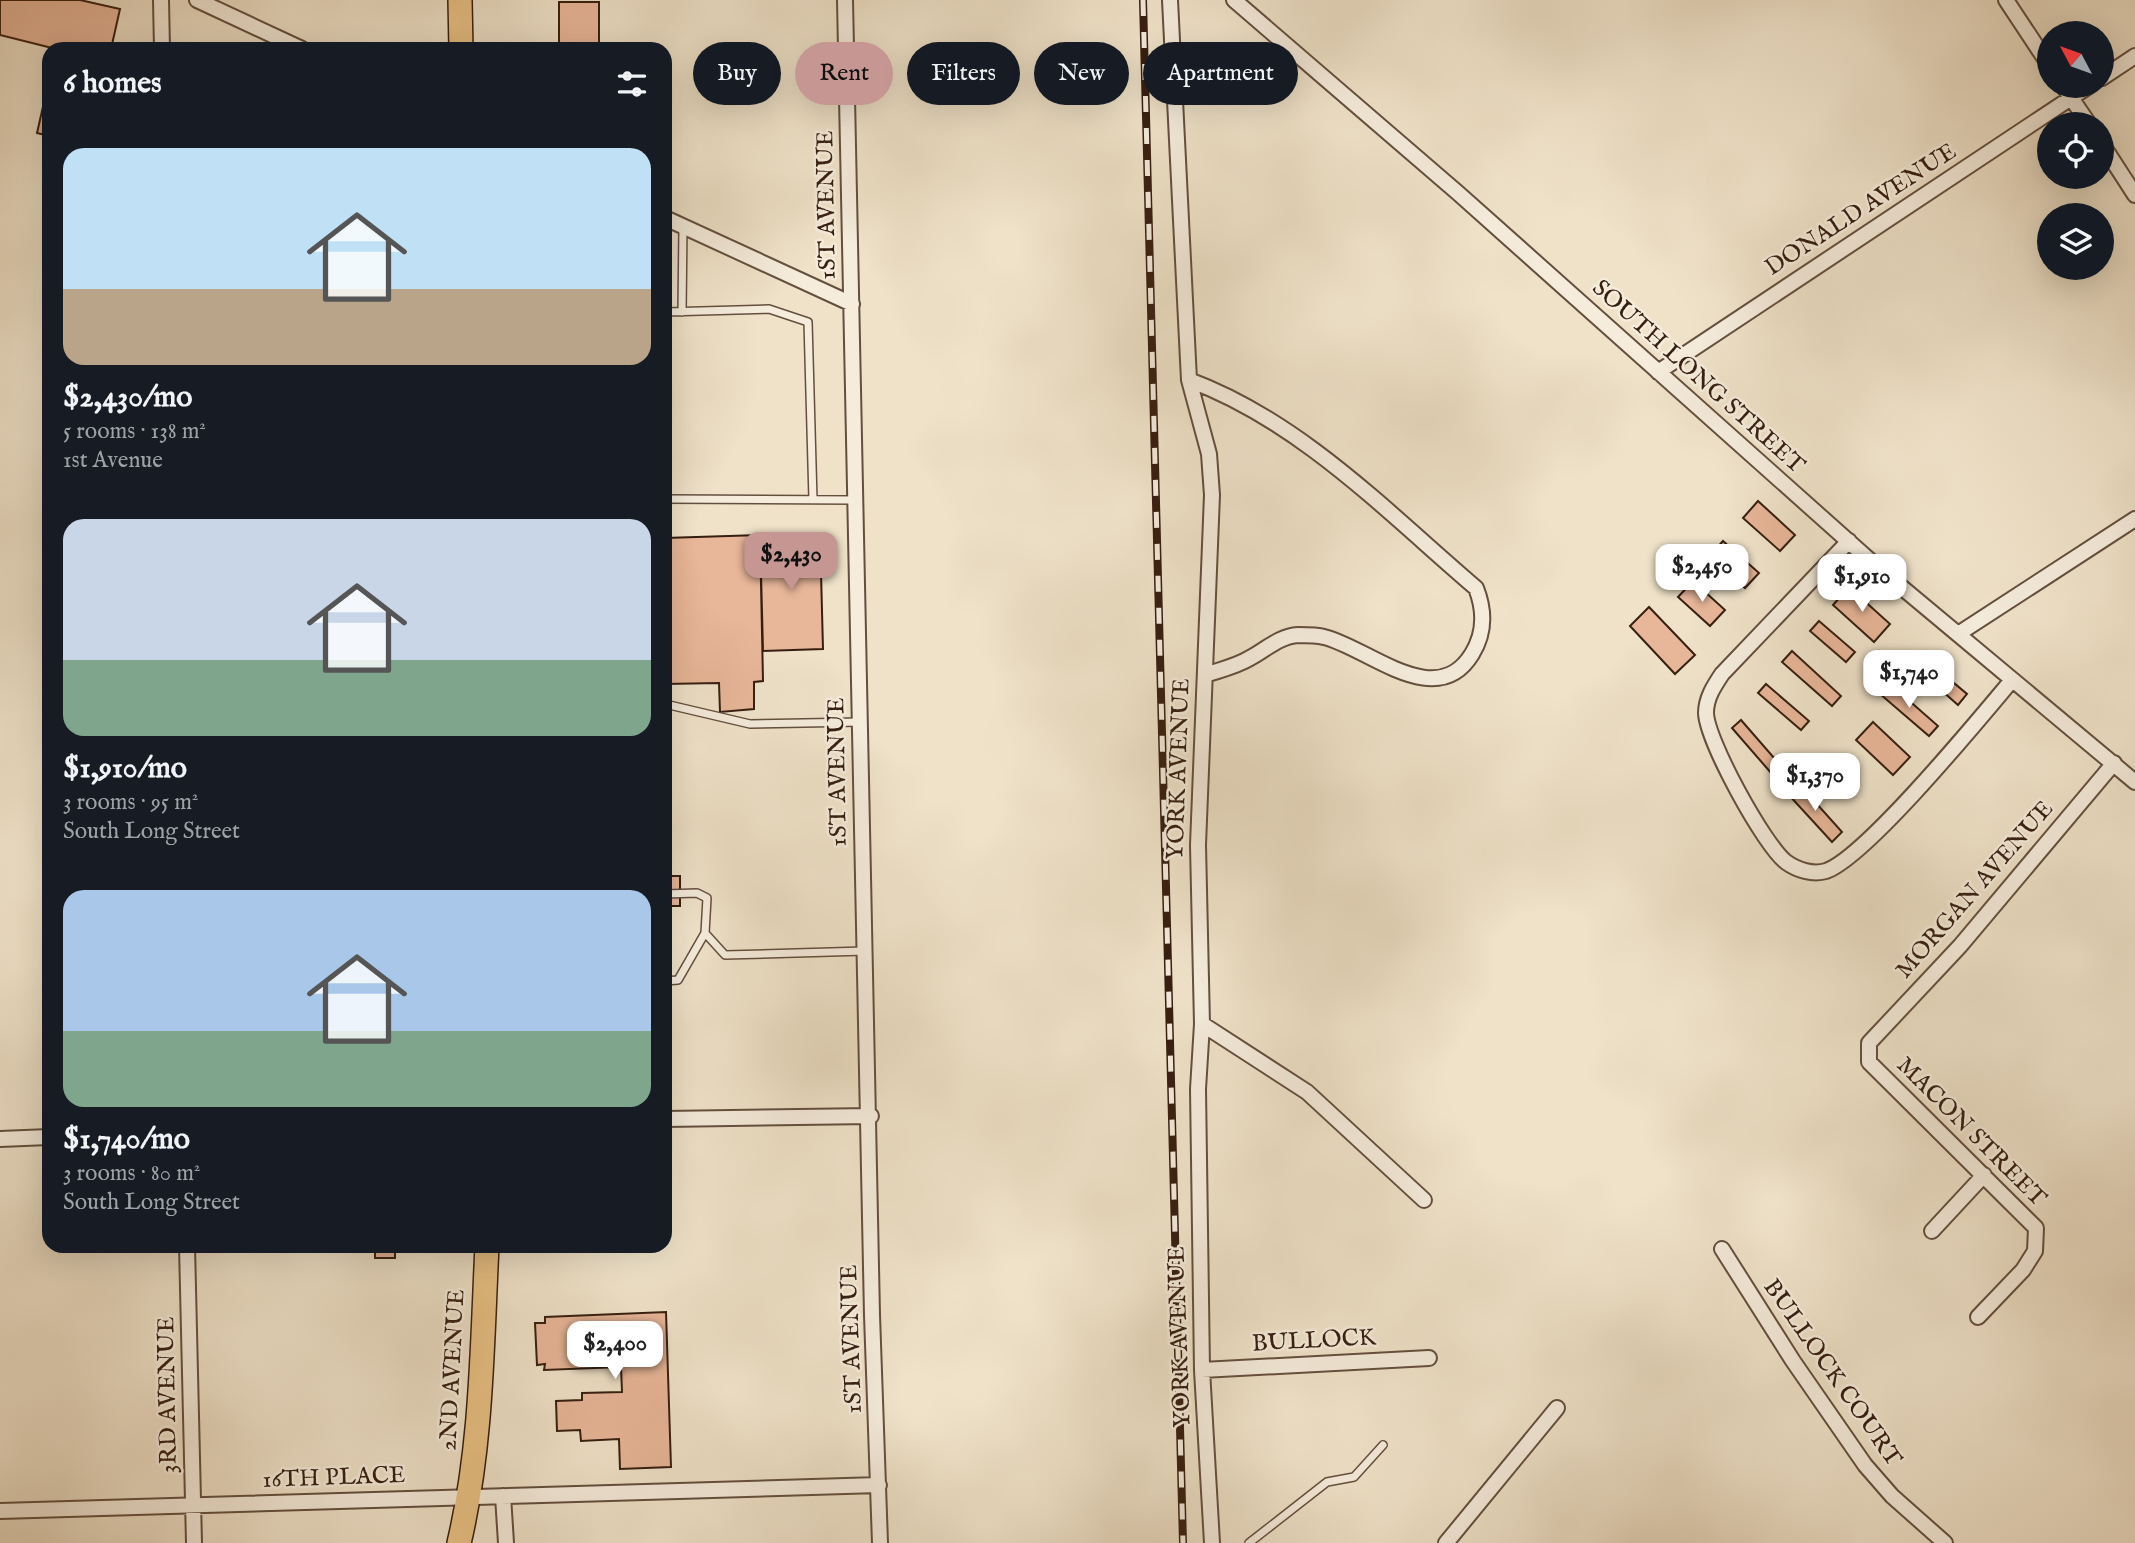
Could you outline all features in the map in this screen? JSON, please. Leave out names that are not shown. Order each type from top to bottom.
[{"type":"main road","points":[[460,0],[461,42]]},
{"type":"main road","name":"2ND AVENUE","points":[[460,1543],[470,1497],[476,1446],[487,1253]]},
{"type":"street","points":[[161,0],[162,42]]},
{"type":"street","points":[[197,0],[287,42]]},
{"type":"street","name":"1ST AVENUE","points":[[845,0],[871,1116],[872,1315],[880,1543]]},
{"type":"street","name":"YORK AVENUE","points":[[1170,0],[1189,380],[1209,454],[1212,495],[1198,845],[1202,1024],[1198,1089],[1202,1370],[1212,1543]]},
{"type":"street","name":"SOUTH LONG STREET","points":[[1234,0],[1458,193],[1849,541],[2135,782]]},
{"type":"street","points":[[2007,0],[2037,46]]},
{"type":"street","points":[[2114,70],[2135,56]]},
{"type":"street","name":"DONALD AVENUE","points":[[1658,373],[2058,98]]},
{"type":"street","points":[[2114,163],[2135,195]]},
{"type":"street","points":[[672,221],[852,303]]},
{"type":"street","points":[[1189,380],[1222,392],[1273,422],[1331,464],[1476,588],[1482,606],[1478,644],[1468,661],[1453,674],[1433,679],[1412,676],[1325,637],[1295,635],[1268,646],[1250,659],[1206,675]]},
{"type":"street","points":[[1958,634],[2135,519]]},
{"type":"street","points":[[1849,541],[1722,674],[1710,691],[1706,712],[1710,733],[1737,789],[1771,845],[1786,861],[1804,872],[1825,872],[1843,862],[1898,808],[2012,680]]},
{"type":"street","name":"MORGAN AVENUE","points":[[1869,1044],[1960,946],[2113,763]]},
{"type":"street","points":[[1202,1024],[1307,1092],[1424,1200]]},
{"type":"street","name":"MACON STREET","points":[[1869,1044],[1869,1062],[2036,1228],[2035,1251],[2023,1270],[1978,1317]]},
{"type":"street","points":[[672,1119],[871,1116]]},
{"type":"street","points":[[0,1139],[42,1137]]},
{"type":"street","points":[[1932,1231],[1984,1175]]},
{"type":"street","name":"BULLOCK COURT","points":[[1722,1250],[1793,1361],[1865,1465],[1892,1496],[1945,1543]]},
{"type":"street","name":"3RD AVENUE","points":[[187,1253],[194,1543]]},
{"type":"street","name":"BULLOCK","points":[[1202,1370],[1429,1358]]},
{"type":"street","points":[[1446,1543],[1557,1408]]},
{"type":"street","name":"16TH PLACE","points":[[0,1511],[879,1485]]},
{"type":"street","points":[[503,1496],[506,1543]]},
{"type":"lane","points":[[682,312],[683,226]]},
{"type":"lane","points":[[672,312],[769,309],[808,322],[813,500]]},
{"type":"lane","points":[[672,499],[772,497],[856,500]]},
{"type":"lane","points":[[672,706],[750,724],[860,722]]},
{"type":"lane","points":[[672,894],[697,893],[707,898],[705,933],[678,980],[672,980]]},
{"type":"lane","points":[[705,933],[726,955],[866,951]]},
{"type":"lane","points":[[1249,1543],[1327,1482],[1354,1477],[1384,1445]]},
{"type":"building","points":[[0,0],[80,0],[120,9],[113,42],[42,42],[42,46],[0,35]]},
{"type":"building","points":[[559,2],[599,2],[599,42],[559,42]]},
{"type":"building","points":[[42,111],[42,134],[37,133]]},
{"type":"building","points":[[1758,501],[1795,535],[1780,551],[1743,518]]},
{"type":"building","points":[[820,534],[823,649],[763,651],[760,535]]},
{"type":"building","points":[[760,535],[763,681],[754,682],[754,709],[720,712],[719,683],[672,684],[672,538]]},
{"type":"building","points":[[1723,541],[1759,573],[1745,588],[1709,557]]},
{"type":"building","points":[[1693,581],[1725,610],[1710,626],[1678,597]]},
{"type":"building","points":[[1849,587],[1890,624],[1874,642],[1833,605]]},
{"type":"building","points":[[1649,607],[1695,655],[1675,674],[1630,626]]},
{"type":"building","points":[[1819,621],[1855,652],[1846,662],[1810,631]]},
{"type":"building","points":[[1792,651],[1841,696],[1832,706],[1782,662]]},
{"type":"building","points":[[1923,657],[1967,694],[1958,705],[1915,667]]},
{"type":"building","points":[[1889,683],[1938,726],[1929,736],[1880,694]]},
{"type":"building","points":[[1766,684],[1809,721],[1801,730],[1758,693]]},
{"type":"building","points":[[1741,720],[1781,766],[1772,774],[1732,728]]},
{"type":"building","points":[[1873,722],[1910,757],[1893,775],[1856,740]]},
{"type":"building","points":[[1799,784],[1842,832],[1832,842],[1788,794]]},
{"type":"building","points":[[672,876],[680,876],[680,906],[672,906]]},
{"type":"building","points":[[375,1253],[395,1253],[395,1258],[375,1258]]},
{"type":"building","points":[[666,1312],[671,1467],[620,1469],[619,1439],[581,1441],[580,1430],[557,1431],[556,1401],[582,1400],[582,1393],[622,1392],[621,1367],[544,1370],[545,1364],[537,1365],[535,1323],[545,1323],[545,1317]]},
{"type":"railway","points":[[1143,0],[1183,1543]]}]
